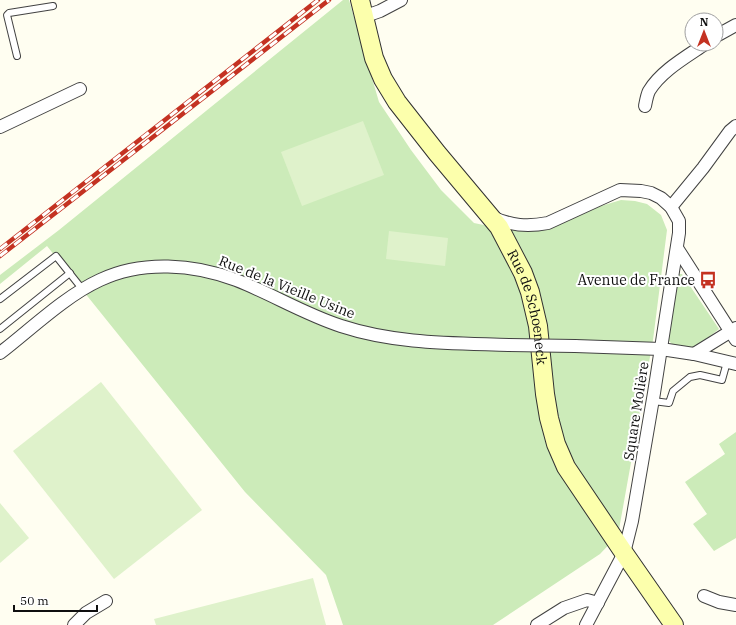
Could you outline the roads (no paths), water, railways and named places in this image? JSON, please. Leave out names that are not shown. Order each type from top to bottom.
[{"type":"main road","name":"Rue de Schoeneck","points":[[361,8],[374,58],[383,79],[397,102],[437,153],[499,227],[512,249],[530,292],[538,326],[545,394],[556,444],[566,467],[624,554],[674,625]]},
{"type":"street","points":[[361,8],[380,11],[401,0]]},
{"type":"street","points":[[724,32],[736,25]]},
{"type":"street","points":[[645,106],[649,92],[655,82],[694,52]]},
{"type":"street","points":[[0,127],[80,90]]},
{"type":"street","points":[[671,207],[703,168],[730,131],[736,126]]},
{"type":"street","points":[[490,216],[510,224],[535,226],[548,223],[620,190],[641,191],[651,193],[661,198],[671,207],[679,221],[677,248],[661,349]]},
{"type":"street","points":[[677,248],[734,333],[694,354]]},
{"type":"street","name":"Rue de la Vieille Usine","points":[[0,354],[71,297],[99,280],[136,269],[162,267],[184,267],[206,271],[236,280],[313,316],[367,333],[401,340],[447,344],[661,349]]},
{"type":"street","name":"Square Molière","points":[[586,625],[624,554],[632,521],[661,349],[694,354],[731,363]]},
{"type":"street","points":[[704,596],[719,602],[736,605]]},
{"type":"street","points":[[537,625],[564,608],[587,600],[598,603]]},
{"type":"street","points":[[74,625],[86,613],[106,601]]},
{"type":"lane","points":[[17,56],[6,15],[9,13],[53,6]]},
{"type":"lane","points":[[0,299],[56,256],[83,290]]},
{"type":"lane","points":[[0,329],[70,273]]},
{"type":"lane","points":[[653,401],[669,403],[673,391],[690,377],[700,375],[722,380],[731,363]]},
{"type":"railway","points":[[0,249],[318,0]]},
{"type":"railway","points":[[0,256],[329,0]]},
{"type":"place","name":"Avenue de France","points":[[708,280]]}]
